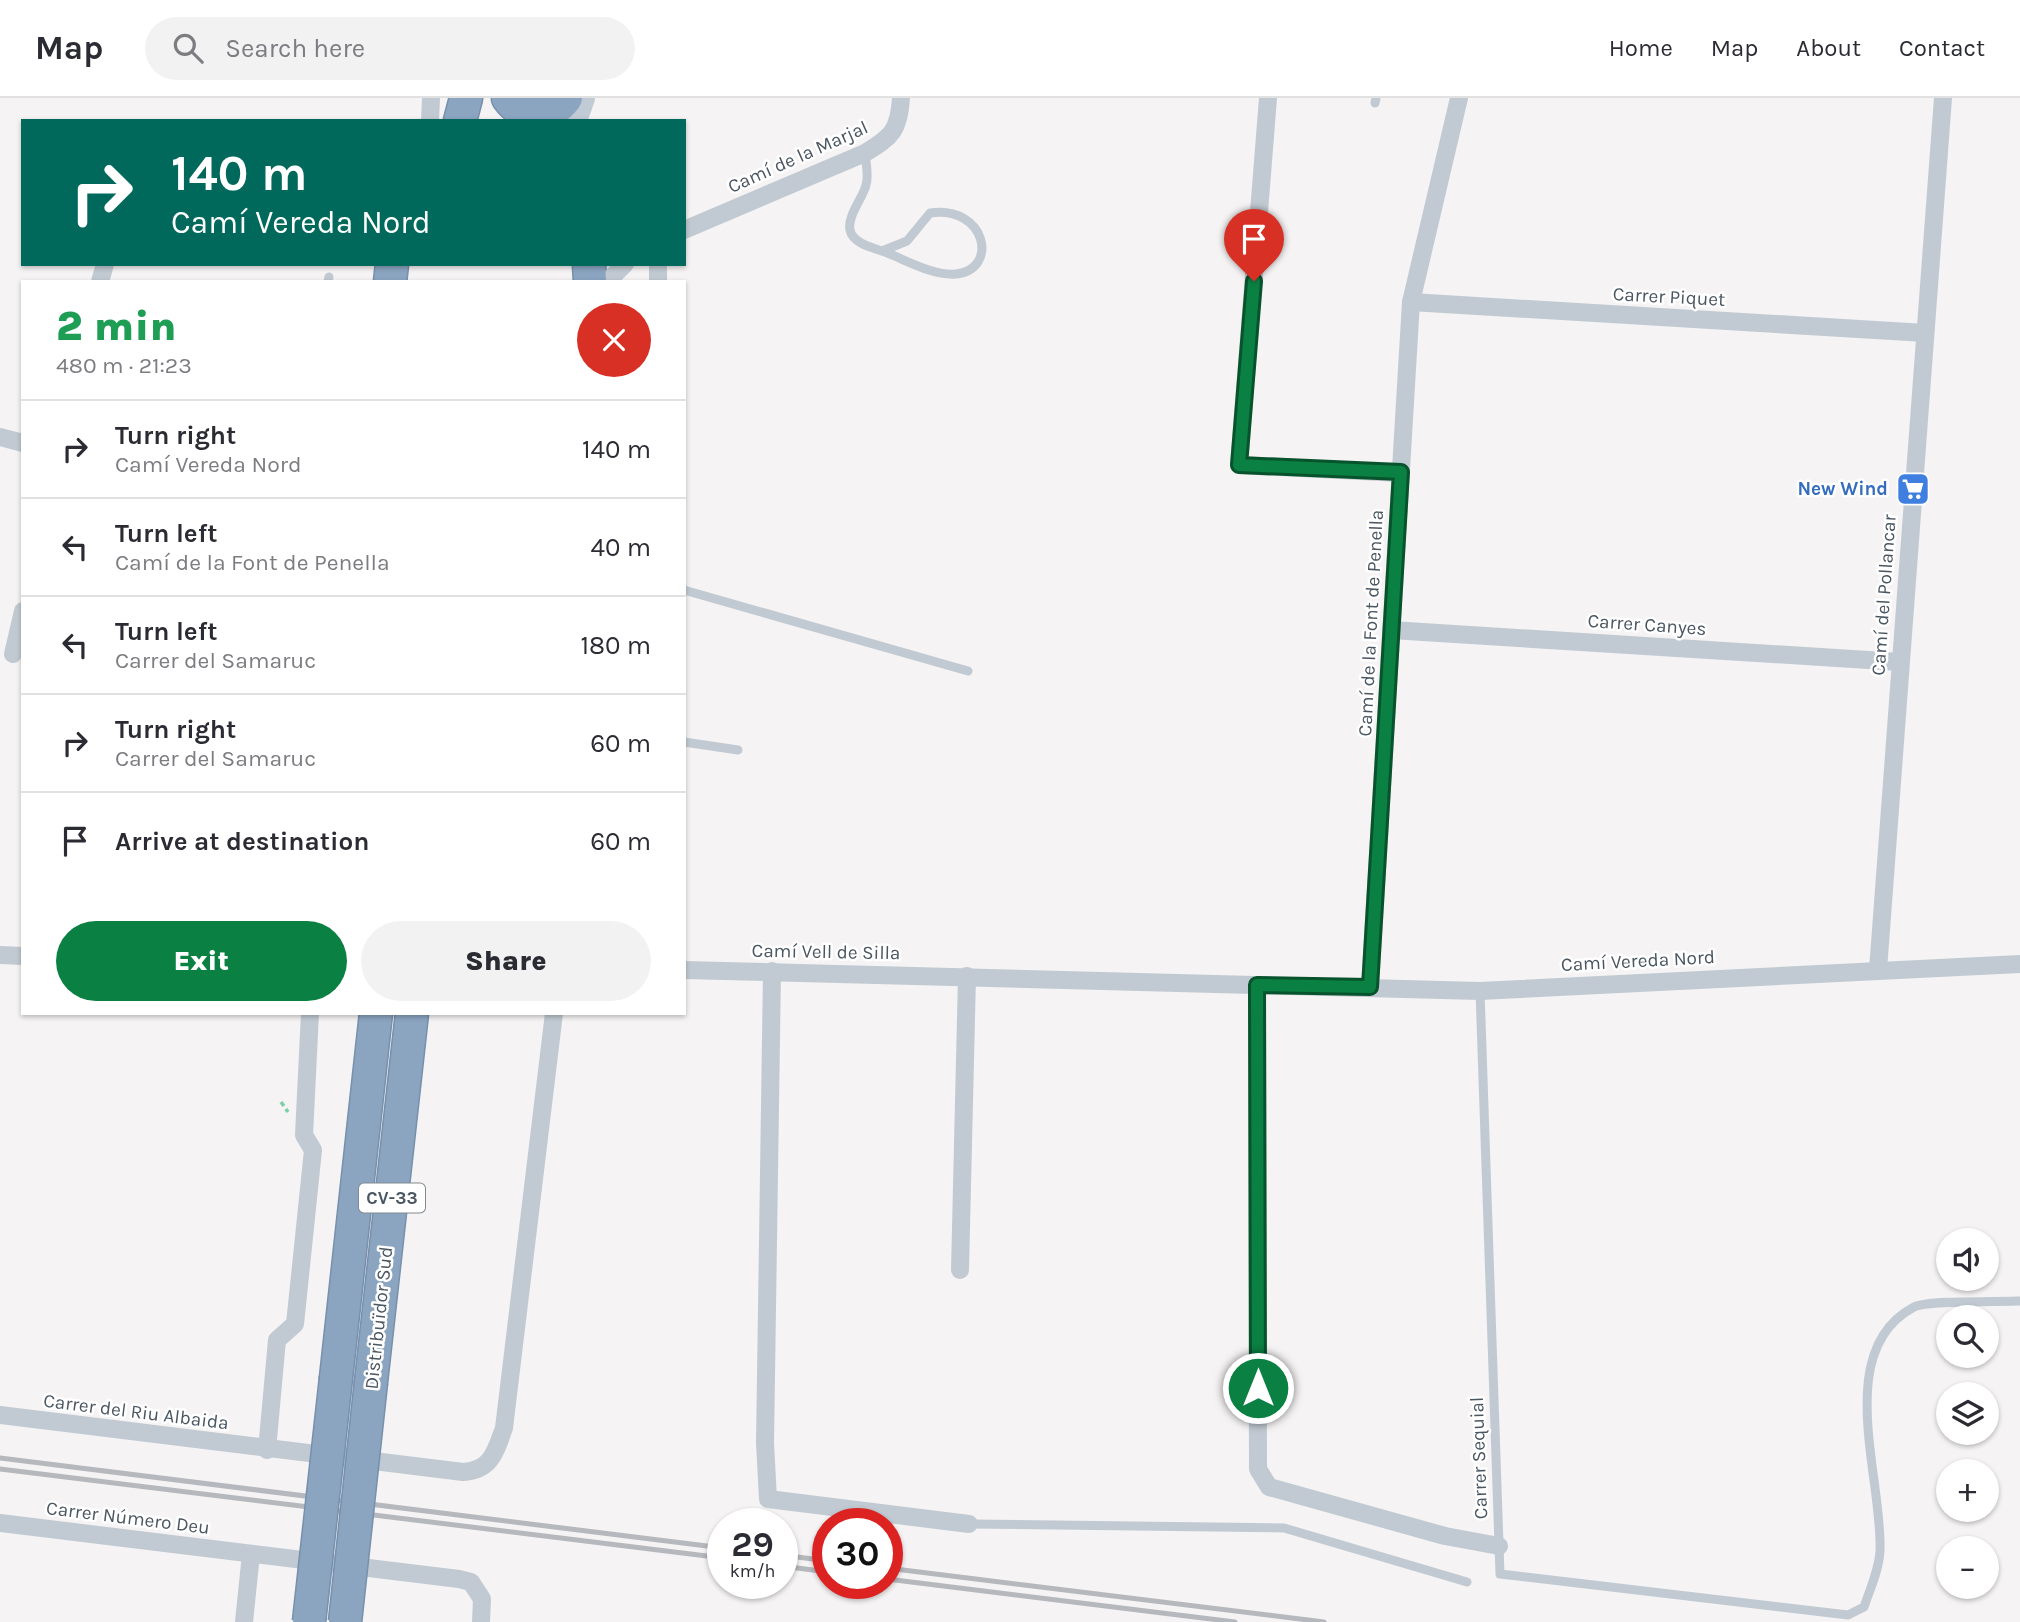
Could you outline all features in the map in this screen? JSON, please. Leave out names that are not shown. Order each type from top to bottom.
[{"type":"highway","points":[[461,119],[466,98]]},
{"type":"highway","points":[[484,98],[485,119]]},
{"type":"highway","points":[[508,98],[514,107],[536,115],[557,108],[566,98]]},
{"type":"highway","name":"Distribuïdor Sud","points":[[309,1622],[376,1015]]},
{"type":"highway","name":"Distribuïdor Sud","points":[[345,1622],[412,1015]]},
{"type":"street","points":[[430,119],[431,98]]},
{"type":"street","points":[[576,119],[583,98]]},
{"type":"street","points":[[590,119],[595,98]]},
{"type":"street","name":"Camí de la Marjal","points":[[686,229],[865,153],[888,139],[900,121],[901,98]]},
{"type":"street","points":[[1268,98],[1239,465],[1401,472]]},
{"type":"street","name":"Camí de la Font de Penella","points":[[1370,987],[1411,302],[1459,98]]},
{"type":"street","name":"Camí del Pollancar","points":[[1878,970],[1942,98]]},
{"type":"street","points":[[609,280],[623,266]]},
{"type":"street","name":"Carrer Piquet","points":[[1411,302],[1925,333]]},
{"type":"street","points":[[0,437],[21,442]]},
{"type":"street","points":[[13,654],[21,620]]},
{"type":"street","name":"Carrer Canyes","points":[[1391,630],[1900,662]]},
{"type":"street","points":[[0,956],[21,956]]},
{"type":"street","name":"Camí Vereda Nord","points":[[1257,985],[1480,991],[2020,964]]},
{"type":"street","name":"Camí Vell de Silla","points":[[686,970],[1257,985]]},
{"type":"street","points":[[772,971],[765,1443],[768,1499],[969,1524]]},
{"type":"street","points":[[960,1270],[967,976]]},
{"type":"street","points":[[1257,985],[1258,1469],[1269,1487],[1445,1536],[1499,1546]]},
{"type":"street","points":[[267,1450],[277,1340],[295,1324],[313,1150],[304,1135],[310,1015]]},
{"type":"street","name":"Carrer del Riu Albaida","points":[[0,1415],[267,1450],[463,1472],[479,1471],[493,1460],[504,1429],[554,1015]]},
{"type":"street","name":"Carrer Número Deu","points":[[0,1522],[471,1582],[482,1599],[481,1622]]},
{"type":"street","points":[[244,1622],[251,1554]]},
{"type":"lane","points":[[865,153],[867,183],[850,231],[855,239],[882,251],[940,273],[958,274],[971,269],[980,258],[982,240],[974,225],[960,214],[944,211],[930,213],[907,241],[882,251]]},
{"type":"lane","points":[[686,591],[968,671]]},
{"type":"lane","points":[[686,742],[738,750]]},
{"type":"lane","name":"Carrer Sequial","points":[[1480,991],[1500,1574],[1848,1615],[1864,1607],[1880,1552],[1867,1396],[1868,1368],[1886,1328],[1916,1306],[2020,1301]]},
{"type":"lane","points":[[969,1524],[1284,1528],[1467,1582]]},
{"type":"railway","points":[[0,1458],[707,1546]]},
{"type":"railway","points":[[0,1469],[707,1556]]},
{"type":"railway","points":[[798,1557],[812,1559]]},
{"type":"railway","points":[[798,1568],[812,1570]]},
{"type":"railway","points":[[903,1570],[1324,1622]]},
{"type":"railway","points":[[903,1581],[1235,1622]]},
{"type":"place","name":"New Wind","points":[[1913,489]]},
{"type":"route","points":[[1254,281],[1239,465],[1401,472],[1370,987],[1257,985],[1258,1388]]}]
